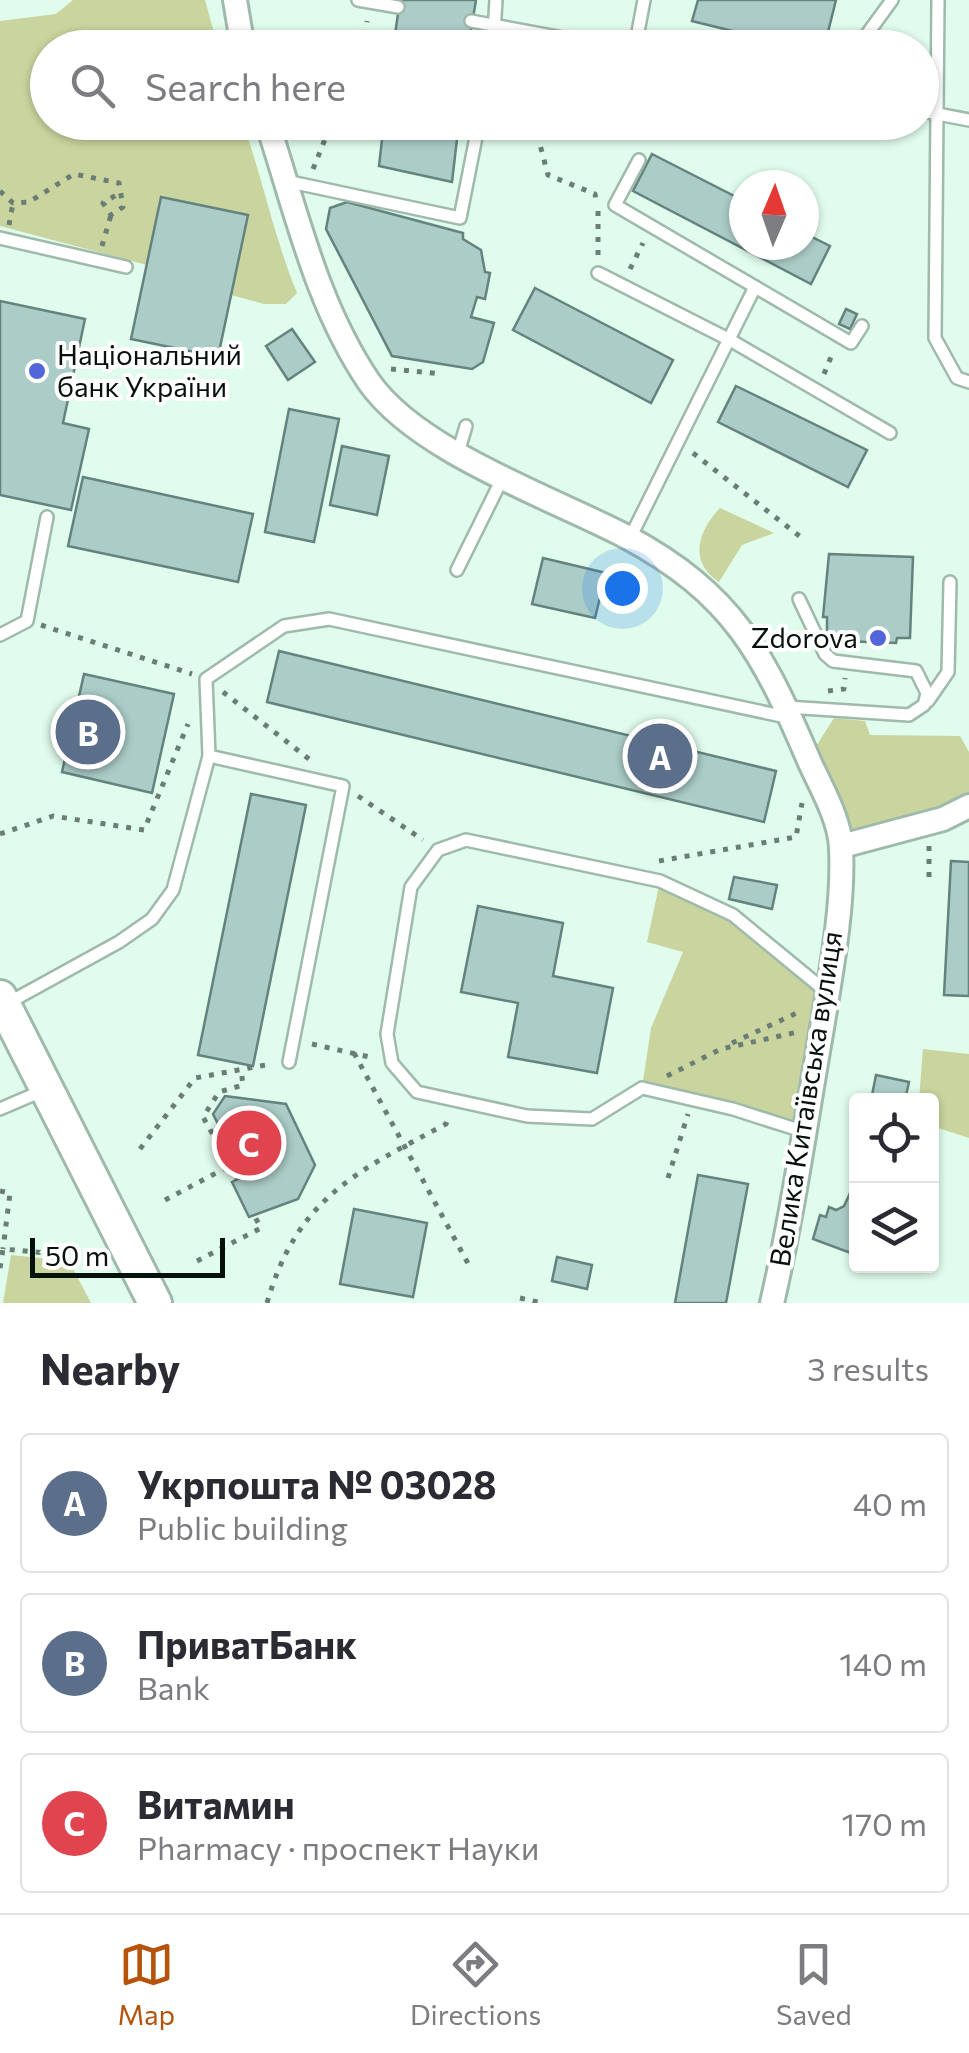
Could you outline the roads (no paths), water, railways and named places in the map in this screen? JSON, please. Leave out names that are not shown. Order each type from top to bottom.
[{"type":"main road","points":[[2,1001],[155,1303]]},
{"type":"street","points":[[236,0],[240,30]]},
{"type":"street","name":"Велика Китаївська вулиця","points":[[276,140],[296,183],[304,247],[370,383],[398,416],[503,478],[630,539],[721,603],[756,647],[789,712],[842,846],[829,994],[814,1018],[806,1132],[772,1303]]},
{"type":"street","points":[[842,846],[943,819],[969,806]]},
{"type":"lane","points":[[492,30],[496,0]]},
{"type":"lane","points":[[638,30],[644,0]]},
{"type":"lane","points":[[870,30],[892,0]]},
{"type":"lane","points":[[937,30],[938,0]]},
{"type":"lane","points":[[364,1],[398,8]]},
{"type":"lane","points":[[471,21],[523,30]]},
{"type":"lane","points":[[939,115],[969,120]]},
{"type":"lane","points":[[296,183],[460,218],[475,140]]},
{"type":"lane","points":[[936,140],[935,338],[957,378],[969,382]]},
{"type":"lane","points":[[639,160],[615,206],[851,343],[862,326]]},
{"type":"lane","points":[[0,238],[126,267]]},
{"type":"lane","points":[[598,273],[730,340],[890,433]]},
{"type":"lane","points":[[630,539],[755,287]]},
{"type":"lane","points":[[458,452],[466,426]]},
{"type":"lane","points":[[458,570],[503,478]]},
{"type":"lane","points":[[0,635],[27,620],[47,517]]},
{"type":"lane","points":[[2,1001],[152,918],[172,890],[209,756],[206,678],[284,626],[329,620],[789,712],[909,715],[924,705],[948,672],[950,582]]},
{"type":"lane","points":[[799,599],[825,654],[846,665],[916,672],[927,692],[924,705]]},
{"type":"lane","points":[[209,756],[343,786],[289,1062]]},
{"type":"lane","points":[[806,1132],[642,1088],[592,1119],[527,1116],[417,1092],[392,1063],[387,1034],[411,886],[422,866],[438,850],[466,840],[660,881],[734,915],[829,994]]},
{"type":"lane","points":[[0,1109],[47,1089]]},
{"type":"place","name":"Національний банк України","points":[[37,371]]},
{"type":"place","name":"Zdorova","points":[[878,638]]},
{"type":"place","name":"ПриватБанк","points":[[88,732]]},
{"type":"place","name":"Укрпошта № 03028","points":[[660,756]]},
{"type":"place","name":"Витамин","points":[[249,1143]]}]
